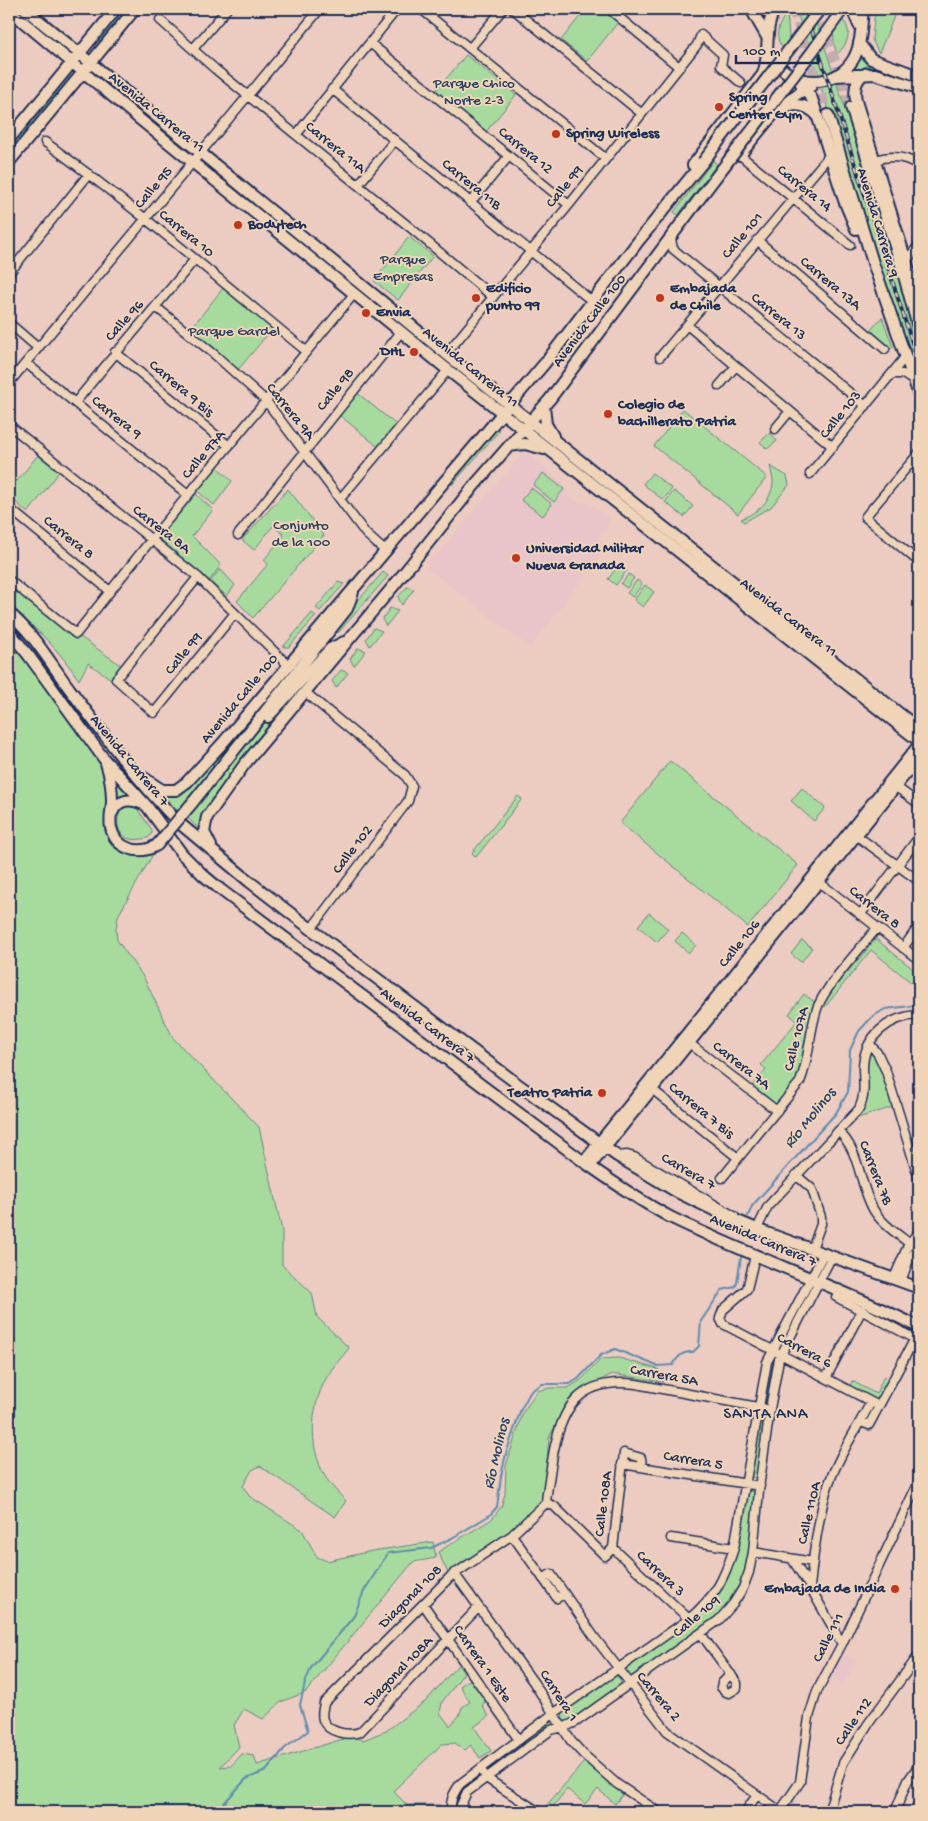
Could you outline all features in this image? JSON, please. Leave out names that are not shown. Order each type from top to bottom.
[{"type":"main road","name":"Avenida Carrera 11","points":[[26,9],[530,422],[914,727],[919,743]]},
{"type":"main road","points":[[9,139],[116,9]]},
{"type":"main road","points":[[9,162],[135,9]]},
{"type":"main road","name":"Avenida Carrera 9","points":[[751,9],[768,40],[776,62],[786,72],[797,78],[806,88],[823,115],[844,200],[872,263],[919,395]]},
{"type":"main road","points":[[640,239],[759,80],[767,59],[770,20],[775,9]]},
{"type":"main road","name":"Avenida Calle 100","points":[[133,770],[159,788],[169,790],[180,788],[221,745],[288,665],[327,626],[355,586],[545,363],[820,9]]},
{"type":"main road","name":"Avenida Calle 100","points":[[215,853],[207,841],[204,832],[205,823],[209,813],[244,765],[508,446],[544,406],[670,244],[709,186],[843,9]]},
{"type":"main road","points":[[852,9],[858,20],[859,39],[863,50],[871,59],[919,76]]},
{"type":"main road","points":[[835,76],[852,61],[859,39],[863,9]]},
{"type":"main road","name":"Avenida Carrera 11","points":[[9,10],[354,294],[523,430],[914,727]]},
{"type":"main road","points":[[867,73],[862,75],[856,83],[855,96],[919,302]]},
{"type":"main road","points":[[740,155],[775,112],[788,100],[820,81],[835,76],[867,73],[884,76],[919,88]]},
{"type":"main road","points":[[797,78],[820,81]]},
{"type":"main road","points":[[775,112],[787,106],[797,105],[809,108],[823,115]]},
{"type":"main road","name":"Avenida Carrera 9","points":[[851,108],[901,265],[919,331]]},
{"type":"main road","points":[[544,406],[546,425],[560,445]]},
{"type":"main road","points":[[508,446],[520,444],[534,445],[550,451]]},
{"type":"main road","name":"Avenida Carrera 7","points":[[9,613],[39,645],[106,736],[178,822],[311,929],[602,1145],[676,1192],[740,1223],[919,1288]]},
{"type":"main road","points":[[327,626],[335,635],[348,640]]},
{"type":"main road","name":"Avenida Calle 100","points":[[104,759],[112,791],[111,819],[114,835],[125,847],[141,851],[157,845],[233,754],[321,641],[327,626]]},
{"type":"main road","name":"Avenida Carrera 7","points":[[9,631],[104,759],[146,805],[182,854],[202,875],[587,1164],[640,1200],[668,1216],[755,1256],[815,1279],[919,1327]]},
{"type":"main road","name":"Avenida Calle 100","points":[[233,754],[330,649],[348,640]]},
{"type":"main road","points":[[914,727],[910,739],[916,755]]},
{"type":"main road","name":"Calle 106","points":[[852,834],[910,769],[919,743]]},
{"type":"main road","name":"Calle 106","points":[[587,1164],[916,755]]},
{"type":"main road","points":[[910,769],[919,764]]},
{"type":"main road","points":[[111,819],[116,806],[124,801],[134,800],[146,805]]},
{"type":"main road","name":"Calle 106","points":[[649,1087],[689,1043],[816,879]]},
{"type":"street","points":[[193,49],[227,9]]},
{"type":"street","name":"Calle 95","points":[[9,384],[320,9]]},
{"type":"street","points":[[296,135],[397,9]]},
{"type":"street","points":[[421,9],[605,158]]},
{"type":"street","points":[[470,48],[503,9]]},
{"type":"street","points":[[513,9],[641,113]]},
{"type":"street","points":[[609,9],[679,67]]},
{"type":"street","name":"Carrera 11A","points":[[160,20],[493,297]]},
{"type":"street","name":"Calle 99","points":[[446,354],[569,205],[697,44],[701,35],[723,55],[721,66],[742,83]]},
{"type":"street","name":"Carrera 12","points":[[370,43],[569,205]]},
{"type":"street","name":"Carrera 11B","points":[[332,89],[592,302]]},
{"type":"street","points":[[358,186],[395,140]]},
{"type":"street","name":"Carrera 10","points":[[45,142],[90,174],[306,351]]},
{"type":"street","name":"Carrera 14","points":[[740,155],[850,245]]},
{"type":"street","points":[[470,203],[509,156]]},
{"type":"street","points":[[875,160],[895,156],[905,158],[919,166]]},
{"type":"street","name":"Calle 101","points":[[660,357],[828,157]]},
{"type":"street","points":[[9,272],[90,174]]},
{"type":"street","name":"Carrera 13A","points":[[757,240],[885,349]]},
{"type":"street","name":"Carrera 13","points":[[670,244],[866,406]]},
{"type":"street","points":[[907,260],[919,245]]},
{"type":"street","name":"Calle 96","points":[[75,403],[115,352],[196,259]]},
{"type":"street","name":"Calle 97A","points":[[9,580],[76,634],[150,540],[354,294]]},
{"type":"street","name":"Carrera 9A","points":[[156,307],[214,354],[266,401],[371,539],[385,551]]},
{"type":"street","points":[[9,323],[38,348]]},
{"type":"street","points":[[687,325],[833,447]]},
{"type":"street","name":"Calle 98","points":[[238,535],[401,332]]},
{"type":"street","name":"Carrera 9 Bis","points":[[115,352],[229,446]]},
{"type":"street","name":"Calle 103","points":[[810,474],[906,356]]},
{"type":"street","name":"Carrera 9","points":[[26,363],[188,495]]},
{"type":"street","points":[[719,386],[736,366]]},
{"type":"street","points":[[340,499],[448,370]]},
{"type":"street","points":[[892,374],[903,374],[915,382]]},
{"type":"street","points":[[775,429],[790,411]]},
{"type":"street","name":"Carrera 8A","points":[[9,425],[198,577],[288,665]]},
{"type":"street","points":[[918,557],[865,517],[919,454]]},
{"type":"street","name":"Carrera 8","points":[[9,508],[110,590]]},
{"type":"street","name":"Calle 99","points":[[198,577],[116,679],[154,713],[235,613]]},
{"type":"street","name":"Calle 102","points":[[305,692],[405,774],[412,786],[408,801],[311,929]]},
{"type":"street","points":[[895,786],[919,804]]},
{"type":"street","points":[[852,834],[919,881]]},
{"type":"street","points":[[860,915],[919,837]]},
{"type":"street","name":"Carrera 8","points":[[816,879],[919,960]]},
{"type":"street","points":[[903,948],[919,926]]},
{"type":"street","name":"Calle 107A","points":[[722,1178],[800,1082],[819,1006],[831,986],[877,928]]},
{"type":"street","points":[[757,1229],[766,1208],[854,1115],[862,1102],[865,1084],[863,1066],[870,1044],[878,1031],[888,1023],[908,1015],[919,1015]]},
{"type":"street","name":"Carrera 7A","points":[[689,1043],[777,1111]]},
{"type":"street","points":[[870,1044],[878,1054],[886,1071],[919,1179]]},
{"type":"street","name":"Carrera 7 Bis","points":[[649,1087],[738,1158]]},
{"type":"street","name":"Carrera 7B","points":[[838,1131],[848,1141],[871,1206],[878,1218],[909,1243]]},
{"type":"street","points":[[796,1175],[812,1189],[821,1217],[821,1224],[812,1249]]},
{"type":"street","points":[[897,1280],[909,1243],[919,1232]]},
{"type":"street","points":[[897,1280],[919,1245]]},
{"type":"street","name":"Calle 109","points":[[450,1812],[453,1793],[460,1784],[553,1714],[689,1619],[717,1590],[725,1575],[734,1548],[767,1362],[772,1350],[828,1255]]},
{"type":"street","name":"Carrera 6","points":[[755,1256],[747,1289],[723,1310],[720,1318],[723,1324],[879,1406]]},
{"type":"street","name":"Calle 109","points":[[463,1812],[462,1805],[467,1792],[551,1730],[572,1725],[701,1634],[719,1620],[733,1604],[743,1588],[753,1552],[770,1410],[778,1364],[815,1279]]},
{"type":"street","points":[[836,1297],[917,1340]]},
{"type":"street","points":[[826,1378],[862,1310]]},
{"type":"street","name":"Calle 110A","points":[[860,1422],[869,1425],[917,1340]]},
{"type":"street","name":"Carrera 5A","points":[[546,1503],[555,1442],[564,1414],[583,1394],[597,1387],[620,1382],[636,1384],[770,1410]]},
{"type":"street","name":"Calle 110A","points":[[810,1587],[826,1492],[838,1464],[871,1402]]},
{"type":"street","name":"Calle 108A","points":[[546,1503],[554,1506],[605,1556],[612,1548],[624,1453],[642,1458],[642,1466]]},
{"type":"street","name":"Carrera 5","points":[[622,1464],[760,1486]]},
{"type":"street","name":"Calle 111","points":[[780,1811],[800,1782],[808,1717],[817,1691],[842,1644],[919,1480]]},
{"type":"street","name":"Diagonal 108","points":[[330,1728],[324,1721],[322,1714],[324,1703],[454,1573],[512,1535],[546,1503]]},
{"type":"street","name":"Carrera 2","points":[[512,1535],[543,1579],[550,1574],[617,1668],[667,1731],[780,1811]]},
{"type":"street","points":[[671,1538],[734,1548]]},
{"type":"street","name":"Carrera 3","points":[[612,1548],[689,1619]]},
{"type":"street","points":[[753,1552],[813,1562]]},
{"type":"street","points":[[792,1559],[842,1644]]},
{"type":"street","name":"Carrera 1","points":[[454,1573],[583,1754],[617,1784],[659,1812]]},
{"type":"street","name":"Carrera 1 Este","points":[[423,1604],[519,1740]]},
{"type":"street","name":"Diagonal 108A","points":[[330,1728],[339,1732],[360,1732],[478,1608]]},
{"type":"street","points":[[701,1634],[731,1674]]},
{"type":"street","name":"Calle 112","points":[[829,1812],[843,1763],[868,1724],[919,1655]]},
{"type":"street","points":[[895,1812],[907,1782],[919,1765]]},
{"type":"street","points":[[481,1769],[486,1778],[539,1812]]},
{"type":"street","points":[[745,1812],[757,1795]]},
{"type":"shaded area","name":"Universidad Militar Nueva Granada","points":[[523,454],[530,455],[564,484],[564,489],[568,492],[565,495],[578,503],[587,502],[607,517],[609,521],[608,526],[598,538],[608,545],[530,647],[426,567]]},
{"type":"shaded area","points":[[839,1652],[856,1661],[843,1684],[827,1675]]},
{"type":"green space","points":[[14,9],[22,9],[72,50],[69,54]]},
{"type":"green space","points":[[119,9],[130,9],[102,43],[95,37]]},
{"type":"green space","points":[[586,9],[603,9],[619,21],[587,61],[561,40]]},
{"type":"green space","points":[[796,9],[812,9],[863,162],[919,346],[919,384],[884,284]]},
{"type":"green space","points":[[875,9],[897,9],[879,53],[872,40]]},
{"type":"green space","points":[[787,13],[788,53],[783,49],[778,39],[780,23]]},
{"type":"green space","points":[[840,18],[847,27],[848,36],[844,46],[837,54],[834,44],[833,23]]},
{"type":"green space","name":"Parque Chico Norte 2-3","points":[[466,55],[516,95],[485,133],[435,92]]},
{"type":"green space","points":[[861,59],[868,65],[919,80],[919,84],[867,69],[854,69]]},
{"type":"green space","points":[[100,73],[192,149],[188,153],[97,77]]},
{"type":"green space","points":[[66,75],[72,81],[9,158],[9,144]]},
{"type":"green space","points":[[204,158],[497,398],[494,401],[201,162]]},
{"type":"green space","points":[[713,161],[717,164],[678,215],[674,212]]},
{"type":"green space","name":"Parque Empresas","points":[[409,237],[433,256],[398,300],[374,281]]},
{"type":"green space","name":"Parque Gardel","points":[[223,288],[272,329],[237,371],[189,331]]},
{"type":"green space","points":[[882,317],[893,347],[891,349],[870,331]]},
{"type":"green space","points":[[355,391],[400,428],[382,450],[337,413]]},
{"type":"green space","points":[[683,409],[767,477],[738,514],[654,446]]},
{"type":"green space","points":[[495,426],[499,431],[452,485],[459,470]]},
{"type":"green space","points":[[770,433],[777,441],[767,449],[760,442]]},
{"type":"green space","points":[[38,455],[59,472],[28,513],[9,496],[9,491]]},
{"type":"green space","points":[[216,466],[232,481],[214,505],[196,490]]},
{"type":"green space","points":[[770,466],[787,476],[789,485],[771,507],[744,522],[741,519],[758,510],[770,495],[773,482]]},
{"type":"green space","points":[[543,473],[564,489],[554,502],[533,485]]},
{"type":"green space","points":[[652,473],[672,489],[663,500],[643,484]]},
{"type":"green space","points":[[531,488],[552,504],[543,516],[521,500]]},
{"type":"green space","name":"Conjunto de la 100","points":[[288,489],[324,535],[253,618],[237,601],[268,564],[264,560],[284,535],[273,526],[254,550],[242,540]]},
{"type":"green space","points":[[674,491],[693,506],[684,517],[665,502]]},
{"type":"green space","points":[[196,494],[213,510],[192,536],[221,565],[209,581],[159,538]]},
{"type":"green space","points":[[619,565],[627,570],[616,585],[608,579]]},
{"type":"green space","points":[[220,569],[235,585],[227,596],[210,582]]},
{"type":"green space","points":[[383,572],[388,576],[338,633],[336,632],[334,628]]},
{"type":"green space","points":[[629,574],[634,578],[627,588],[621,584]]},
{"type":"green space","points":[[9,580],[76,634],[122,666],[111,679],[88,663],[79,680],[47,640],[9,606]]},
{"type":"green space","points":[[637,580],[642,584],[633,597],[627,593]]},
{"type":"green space","points":[[338,582],[344,584],[320,611],[316,608]]},
{"type":"green space","points":[[645,585],[654,592],[643,607],[634,600]]},
{"type":"green space","points":[[407,587],[414,589],[402,605],[398,597]]},
{"type":"green space","points":[[390,608],[398,611],[386,626],[382,619]]},
{"type":"green space","points":[[312,613],[316,616],[289,647],[283,647]]},
{"type":"green space","points":[[374,628],[382,631],[370,646],[366,639]]},
{"type":"green space","points":[[9,639],[90,747],[105,771],[107,821],[118,846],[156,849],[118,916],[117,940],[144,978],[173,1038],[259,1127],[282,1231],[282,1265],[312,1293],[317,1317],[349,1348],[323,1384],[318,1397],[313,1425],[316,1453],[320,1466],[328,1481],[346,1501],[335,1517],[260,1466],[252,1470],[243,1486],[249,1496],[302,1530],[317,1557],[327,1561],[372,1551],[433,1542],[436,1558],[413,1562],[306,1692],[281,1702],[263,1719],[244,1709],[234,1725],[239,1747],[220,1767],[231,1766],[242,1754],[254,1756],[257,1765],[353,1736],[363,1740],[386,1731],[426,1701],[458,1665],[464,1673],[442,1702],[440,1713],[450,1726],[459,1716],[462,1707],[470,1702],[460,1686],[474,1677],[487,1698],[482,1706],[489,1716],[474,1727],[491,1751],[480,1758],[471,1745],[465,1750],[455,1743],[442,1744],[393,1791],[407,1805],[440,1805],[443,1812],[400,1812],[375,1809],[369,1812],[9,1812]]},
{"type":"green space","points":[[315,642],[178,811],[161,793],[171,793]]},
{"type":"green space","points":[[358,648],[366,651],[354,666],[350,659]]},
{"type":"green space","points":[[327,656],[205,815],[198,828],[187,817],[240,750]]},
{"type":"green space","points":[[341,670],[348,673],[336,688],[332,681]]},
{"type":"green space","points":[[670,761],[798,865],[748,927],[620,823]]},
{"type":"green space","points":[[113,777],[130,796],[113,804]]},
{"type":"green space","points":[[802,788],[825,808],[814,821],[791,801]]},
{"type":"green space","points":[[518,796],[522,799],[476,857],[472,853]]},
{"type":"green space","points":[[128,805],[136,807],[152,830],[148,838],[130,839],[120,831],[118,826],[119,816]]},
{"type":"green space","points":[[649,913],[668,929],[657,942],[638,926]]},
{"type":"green space","points":[[682,933],[696,945],[689,953],[675,941]]},
{"type":"green space","points":[[876,939],[919,974],[919,982],[912,983],[871,950],[825,1007],[821,1003]]},
{"type":"green space","points":[[802,940],[812,948],[801,962],[791,954]]},
{"type":"green space","points":[[804,994],[817,1004],[799,1077],[776,1106],[751,1087],[766,1069],[761,1065],[797,1021],[789,1014]]},
{"type":"green space","points":[[869,1049],[878,1060],[893,1107],[858,1118],[857,1114]]},
{"type":"green space","points":[[619,1358],[658,1369],[663,1382],[612,1374],[584,1389],[562,1413],[549,1438],[543,1503],[508,1534],[448,1573],[438,1552],[492,1519],[501,1507],[505,1494],[506,1466],[523,1412],[537,1391],[550,1388],[568,1388],[581,1380],[601,1359]]},
{"type":"green space","points":[[770,1363],[776,1364],[769,1402],[763,1401]]},
{"type":"green space","points":[[884,1376],[890,1380],[879,1400],[850,1386],[852,1381],[876,1394]]},
{"type":"green space","points":[[761,1413],[768,1414],[757,1478],[750,1477]]},
{"type":"green space","points":[[749,1491],[756,1492],[751,1543],[746,1572],[739,1588],[728,1603],[698,1632],[632,1678],[627,1676],[624,1667],[695,1619],[718,1595],[726,1581],[734,1559]]},
{"type":"green space","points":[[615,1675],[620,1679],[622,1686],[569,1723],[563,1720],[562,1712]]},
{"type":"green space","points":[[551,1719],[554,1722],[492,1769],[486,1768]]},
{"type":"green space","points":[[584,1762],[623,1794],[615,1804],[598,1789],[585,1804],[567,1789],[550,1810],[546,1806]]},
{"type":"green space","points":[[478,1774],[480,1778],[464,1792],[460,1800],[459,1812],[453,1812],[455,1800],[460,1790]]},
{"type":"waterway","name":"Río Molinos","points":[[748,1216],[752,1206],[836,1113],[848,1092],[850,1050],[859,1031],[872,1017],[885,1009],[919,1005]]},
{"type":"waterway","name":"Río Molinos","points":[[216,1812],[246,1779],[266,1771],[285,1748],[308,1731],[300,1705],[311,1668],[354,1616],[364,1591],[388,1553],[431,1548],[452,1538],[490,1515],[497,1507],[506,1454],[521,1409],[531,1391],[542,1384],[570,1384],[578,1379],[601,1355],[615,1349],[657,1366],[673,1365],[681,1355],[686,1352],[693,1352],[699,1346],[701,1321],[722,1290],[735,1287],[741,1257]]},
{"type":"tunnel","points":[[793,9],[828,115]]},
{"type":"tunnel","points":[[817,9],[851,107]]},
{"type":"railway","points":[[805,9],[919,364]]},
{"type":"place","name":"Spring Center Gym","points":[[719,107]]},
{"type":"place","name":"Spring Wireless","points":[[556,134]]},
{"type":"place","name":"Bodytech","points":[[238,225]]},
{"type":"place","name":"Edificio punto 99","points":[[476,298]]},
{"type":"place","name":"Embajada de Chile","points":[[660,298]]},
{"type":"place","name":"Envia","points":[[366,313]]},
{"type":"place","name":"DHL","points":[[414,352]]},
{"type":"place","name":"Colegio de bachillerato Patria","points":[[608,414]]},
{"type":"place","name":"Universidad Militar Nueva Granada","points":[[516,558]]},
{"type":"place","name":"Teatro Patria","points":[[602,1093]]},
{"type":"place","name":"Embajada de India","points":[[895,1589]]},
{"type":"district","name":"SANTA ANA","points":[[766,1415]]}]
